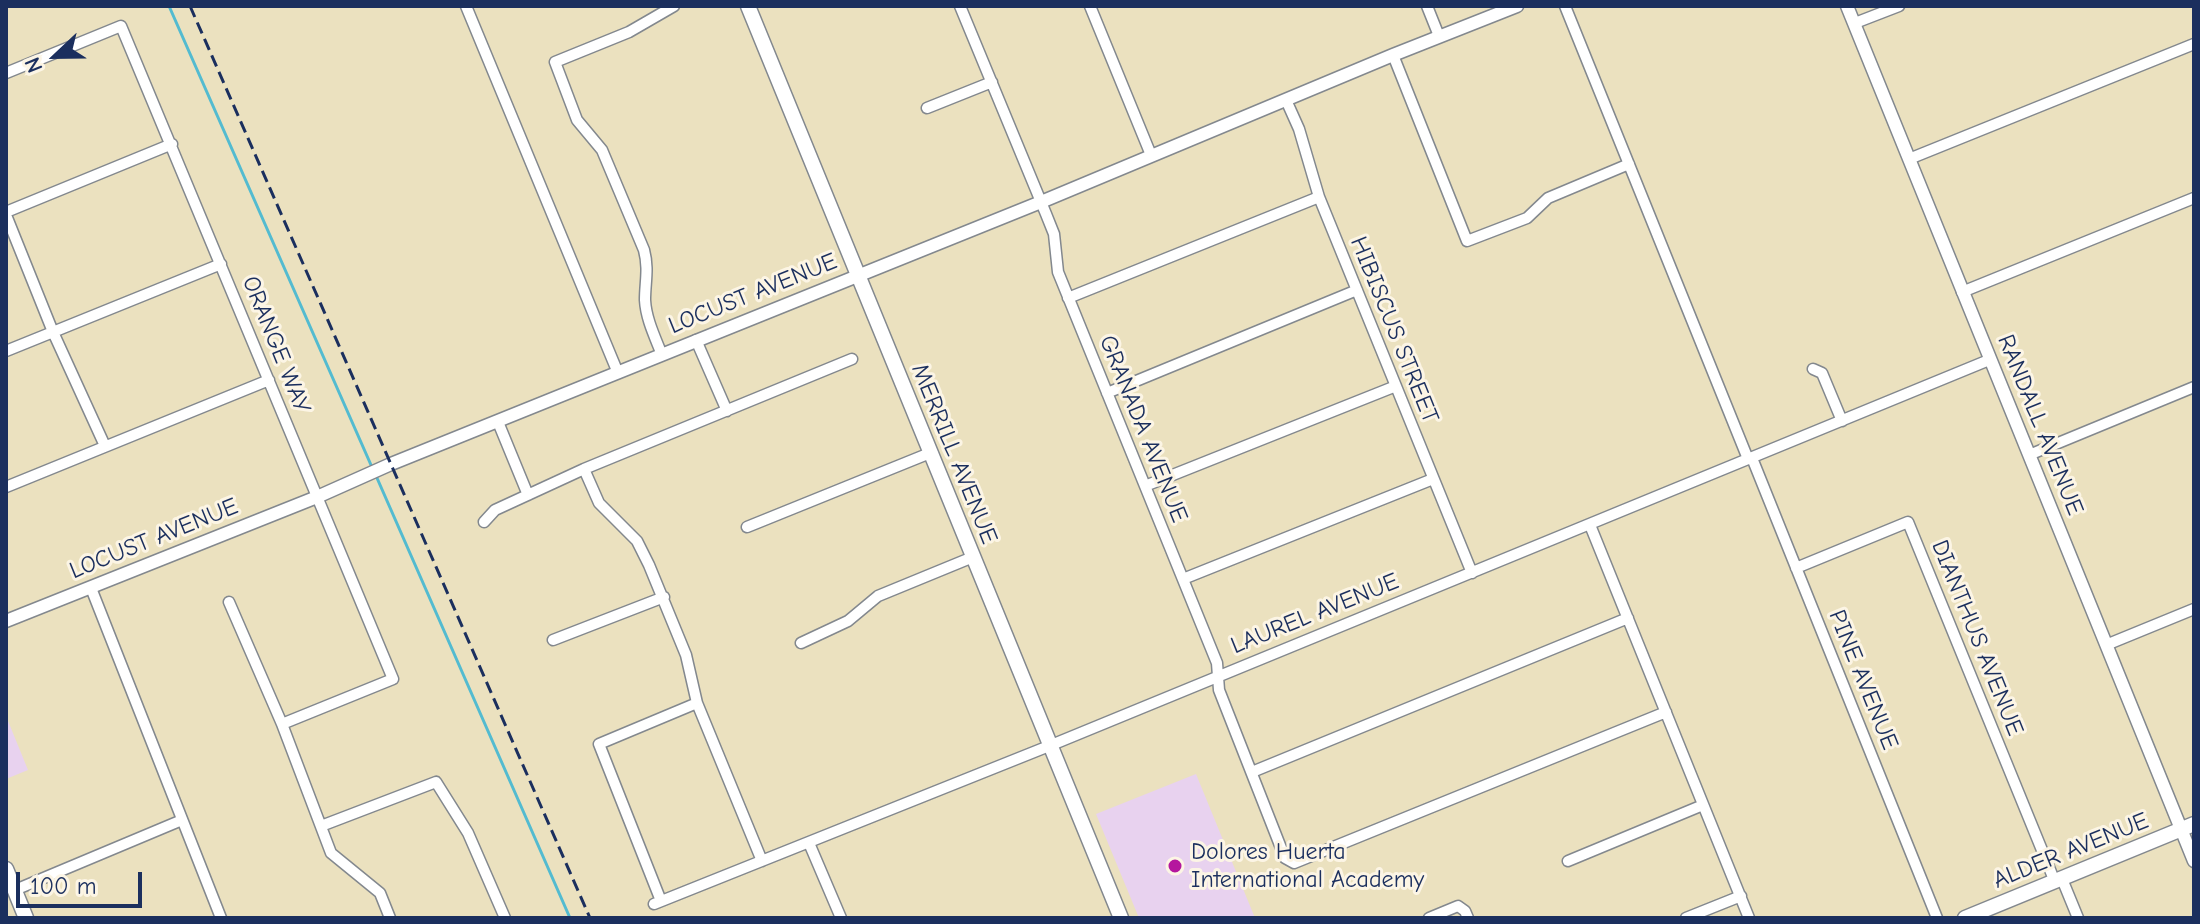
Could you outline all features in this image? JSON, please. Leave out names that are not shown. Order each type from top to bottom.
[{"type":"main road","name":"MERRILL AVENUE","points":[[748,6],[1121,918]]},
{"type":"main road","name":"ALDER AVENUE","points":[[1965,918],[2188,827]]},
{"type":"main road","points":[[6,869],[26,918]]},
{"type":"street","points":[[466,6],[618,373]]},
{"type":"street","points":[[662,355],[647,315],[648,264],[644,250],[602,150],[577,120],[555,62],[629,32],[674,6]]},
{"type":"street","name":"GRANADA AVENUE","points":[[960,6],[1054,234],[1058,272],[1217,663],[1219,690],[1285,858],[1294,863],[1666,712]]},
{"type":"street","points":[[1090,6],[1151,155]]},
{"type":"street","points":[[1427,6],[1439,36]]},
{"type":"street","name":"LOCUST AVENUE","points":[[6,621],[1517,6]]},
{"type":"street","name":"PINE AVENUE","points":[[1565,6],[1937,918]]},
{"type":"street","name":"RANDALL AVENUE","points":[[1847,6],[2106,645],[2188,827],[2194,861]]},
{"type":"street","points":[[1855,23],[1899,6]]},
{"type":"street","name":"ORANGE WAY","points":[[6,73],[121,26],[172,144],[393,679],[282,724]]},
{"type":"street","points":[[1909,159],[2194,44]]},
{"type":"street","points":[[1393,55],[1467,241],[1527,218],[1548,198],[1629,164]]},
{"type":"street","points":[[927,108],[992,82]]},
{"type":"street","name":"HIBISCUS STREET","points":[[1286,100],[1299,129],[1319,197],[1472,573]]},
{"type":"street","points":[[105,446],[53,332],[6,214],[172,144]]},
{"type":"street","points":[[1068,298],[1319,197]]},
{"type":"street","points":[[1962,292],[2194,198]]},
{"type":"street","points":[[6,351],[221,264]]},
{"type":"street","points":[[1107,393],[1357,290]]},
{"type":"street","points":[[696,340],[727,411]]},
{"type":"street","points":[[484,522],[495,510],[584,469],[852,359]]},
{"type":"street","name":"LAUREL AVENUE","points":[[697,703],[599,744],[657,903],[1049,746],[1989,360]]},
{"type":"street","points":[[1813,369],[1822,373],[1842,421]]},
{"type":"street","points":[[6,487],[269,380]]},
{"type":"street","points":[[1145,486],[1396,386]]},
{"type":"street","points":[[2029,455],[2194,387]]},
{"type":"street","points":[[498,422],[528,495]]},
{"type":"street","points":[[747,527],[930,453]]},
{"type":"street","points":[[584,469],[599,503],[637,541],[664,597],[686,655],[697,703],[762,861]]},
{"type":"street","points":[[1183,579],[1433,479]]},
{"type":"street","name":"DIANTHUS AVENUE","points":[[1796,568],[1908,522],[2059,880]]},
{"type":"street","points":[[1590,525],[1749,918]]},
{"type":"street","points":[[801,643],[848,621],[878,596],[973,557]]},
{"type":"street","points":[[91,588],[221,918]]},
{"type":"street","points":[[553,640],[664,597]]},
{"type":"street","points":[[229,602],[282,724],[331,853],[380,893],[390,918]]},
{"type":"street","points":[[2106,645],[2194,609]]},
{"type":"street","points":[[1252,772],[1628,618]]},
{"type":"street","points":[[321,826],[436,782],[468,833],[505,918]]},
{"type":"street","points":[[1568,861],[1703,805]]},
{"type":"street","points":[[15,890],[182,820]]},
{"type":"street","points":[[809,843],[841,918]]},
{"type":"street","points":[[2059,880],[2078,918]]},
{"type":"street","points":[[1686,918],[1741,896]]},
{"type":"street","points":[[1429,918],[1458,906],[1468,918]]},
{"type":"shaded area","points":[[6,716],[28,770],[6,779]]},
{"type":"shaded area","name":"Dolores Huerta International Academy","points":[[1196,774],[1255,918],[1139,918],[1096,814]]},
{"type":"waterway","points":[[169,6],[371,465]]},
{"type":"waterway","points":[[377,478],[570,918]]},
{"type":"railway","points":[[190,6],[590,918]]},
{"type":"place","name":"Dolores Huerta International Academy","points":[[1175,866]]}]
